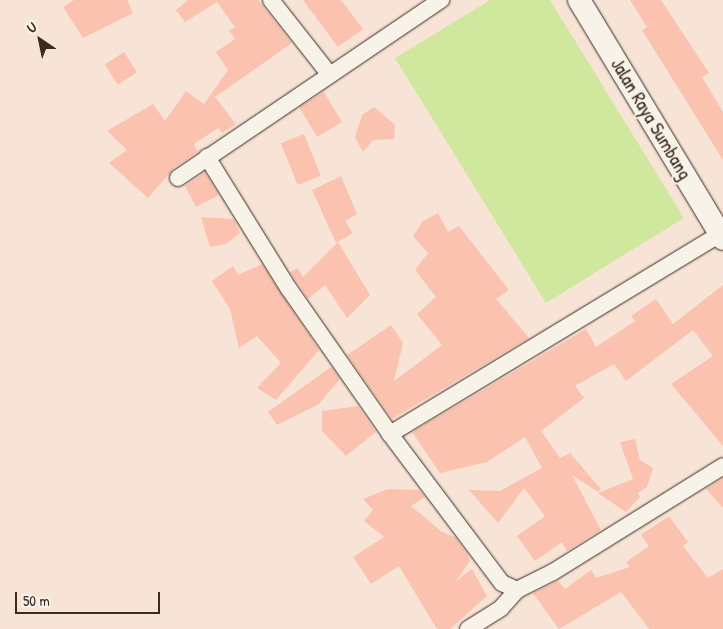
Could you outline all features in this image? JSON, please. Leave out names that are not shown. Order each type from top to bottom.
[{"type":"street","points":[[271,0],[330,75]]},
{"type":"street","points":[[178,178],[441,0]]},
{"type":"street","name":"Jalan Raya Sumbang","points":[[579,0],[722,236]]},
{"type":"street","points":[[207,158],[289,289],[390,434],[502,583],[517,590]]},
{"type":"street","points":[[390,434],[722,236]]},
{"type":"street","points":[[468,629],[501,608],[517,590],[554,572],[723,466]]},
{"type":"green space","points":[[490,0],[550,0],[684,218],[546,303],[395,58]]},
{"type":"building","points":[[74,0],[127,0],[133,13],[83,38],[63,7]]},
{"type":"building","points":[[188,0],[258,0],[292,43],[215,97],[236,124],[222,133],[218,128],[194,144],[198,152],[175,167],[148,198],[109,163],[127,150],[107,131],[153,104],[165,121],[186,91],[204,104],[228,70],[216,52],[235,39],[229,31],[235,27],[217,2],[185,22],[176,10]]},
{"type":"building","points":[[303,0],[341,0],[363,29],[338,47]]},
{"type":"building","points":[[630,0],[661,0],[709,73],[702,77],[723,112],[723,160],[642,30],[647,27]]},
{"type":"building","points":[[124,52],[137,72],[118,85],[105,65]]},
{"type":"building","points":[[324,92],[342,122],[317,137],[299,107]]},
{"type":"building","points":[[374,107],[395,125],[394,139],[373,140],[363,152],[355,137],[362,115]]},
{"type":"building","points":[[304,134],[321,176],[298,185],[281,143]]},
{"type":"building","points":[[205,172],[219,195],[196,207],[185,186]]},
{"type":"building","points":[[341,176],[357,214],[345,221],[353,233],[336,243],[312,190]]},
{"type":"building","points":[[438,213],[448,232],[459,226],[509,290],[496,299],[529,338],[392,419],[347,355],[391,325],[403,343],[394,381],[442,345],[417,314],[436,297],[415,270],[428,253],[413,236],[423,221]]},
{"type":"building","points":[[201,217],[234,219],[240,233],[226,244],[210,247]]},
{"type":"building","points":[[338,242],[370,295],[347,318],[325,285],[308,299],[290,272],[298,268],[303,277]]},
{"type":"building","points":[[262,264],[319,350],[276,400],[257,388],[281,363],[257,336],[239,348],[230,309],[212,281],[233,266],[238,275]]},
{"type":"building","points":[[723,285],[723,446],[671,384],[713,356],[693,330],[626,381],[614,364],[575,386],[584,398],[541,431],[560,458],[570,453],[601,489],[598,492],[572,475],[601,530],[567,551],[562,542],[535,561],[517,536],[545,516],[524,488],[498,523],[469,490],[500,491],[542,468],[525,437],[487,462],[440,473],[412,432],[586,329],[596,347],[635,321],[631,316],[656,299],[673,324]]},
{"type":"building","points":[[331,367],[340,379],[319,404],[277,425],[268,412]]},
{"type":"building","points":[[358,406],[376,432],[346,456],[322,431],[322,411]]},
{"type":"building","points":[[635,439],[640,460],[653,468],[647,487],[638,493],[640,497],[626,512],[598,493],[633,479],[620,442]]},
{"type":"building","points":[[723,478],[723,508],[706,489]]},
{"type":"building","points":[[388,489],[419,490],[425,497],[411,506],[442,532],[455,537],[467,553],[470,561],[455,582],[472,569],[487,596],[450,629],[437,629],[399,566],[371,584],[353,557],[384,537],[364,521],[373,510],[363,499]]},
{"type":"building","points":[[669,516],[688,542],[683,546],[708,578],[723,569],[723,629],[649,629],[621,592],[559,629],[533,593],[558,581],[565,589],[591,570],[596,578],[630,567],[626,562],[649,546],[641,535]]}]
